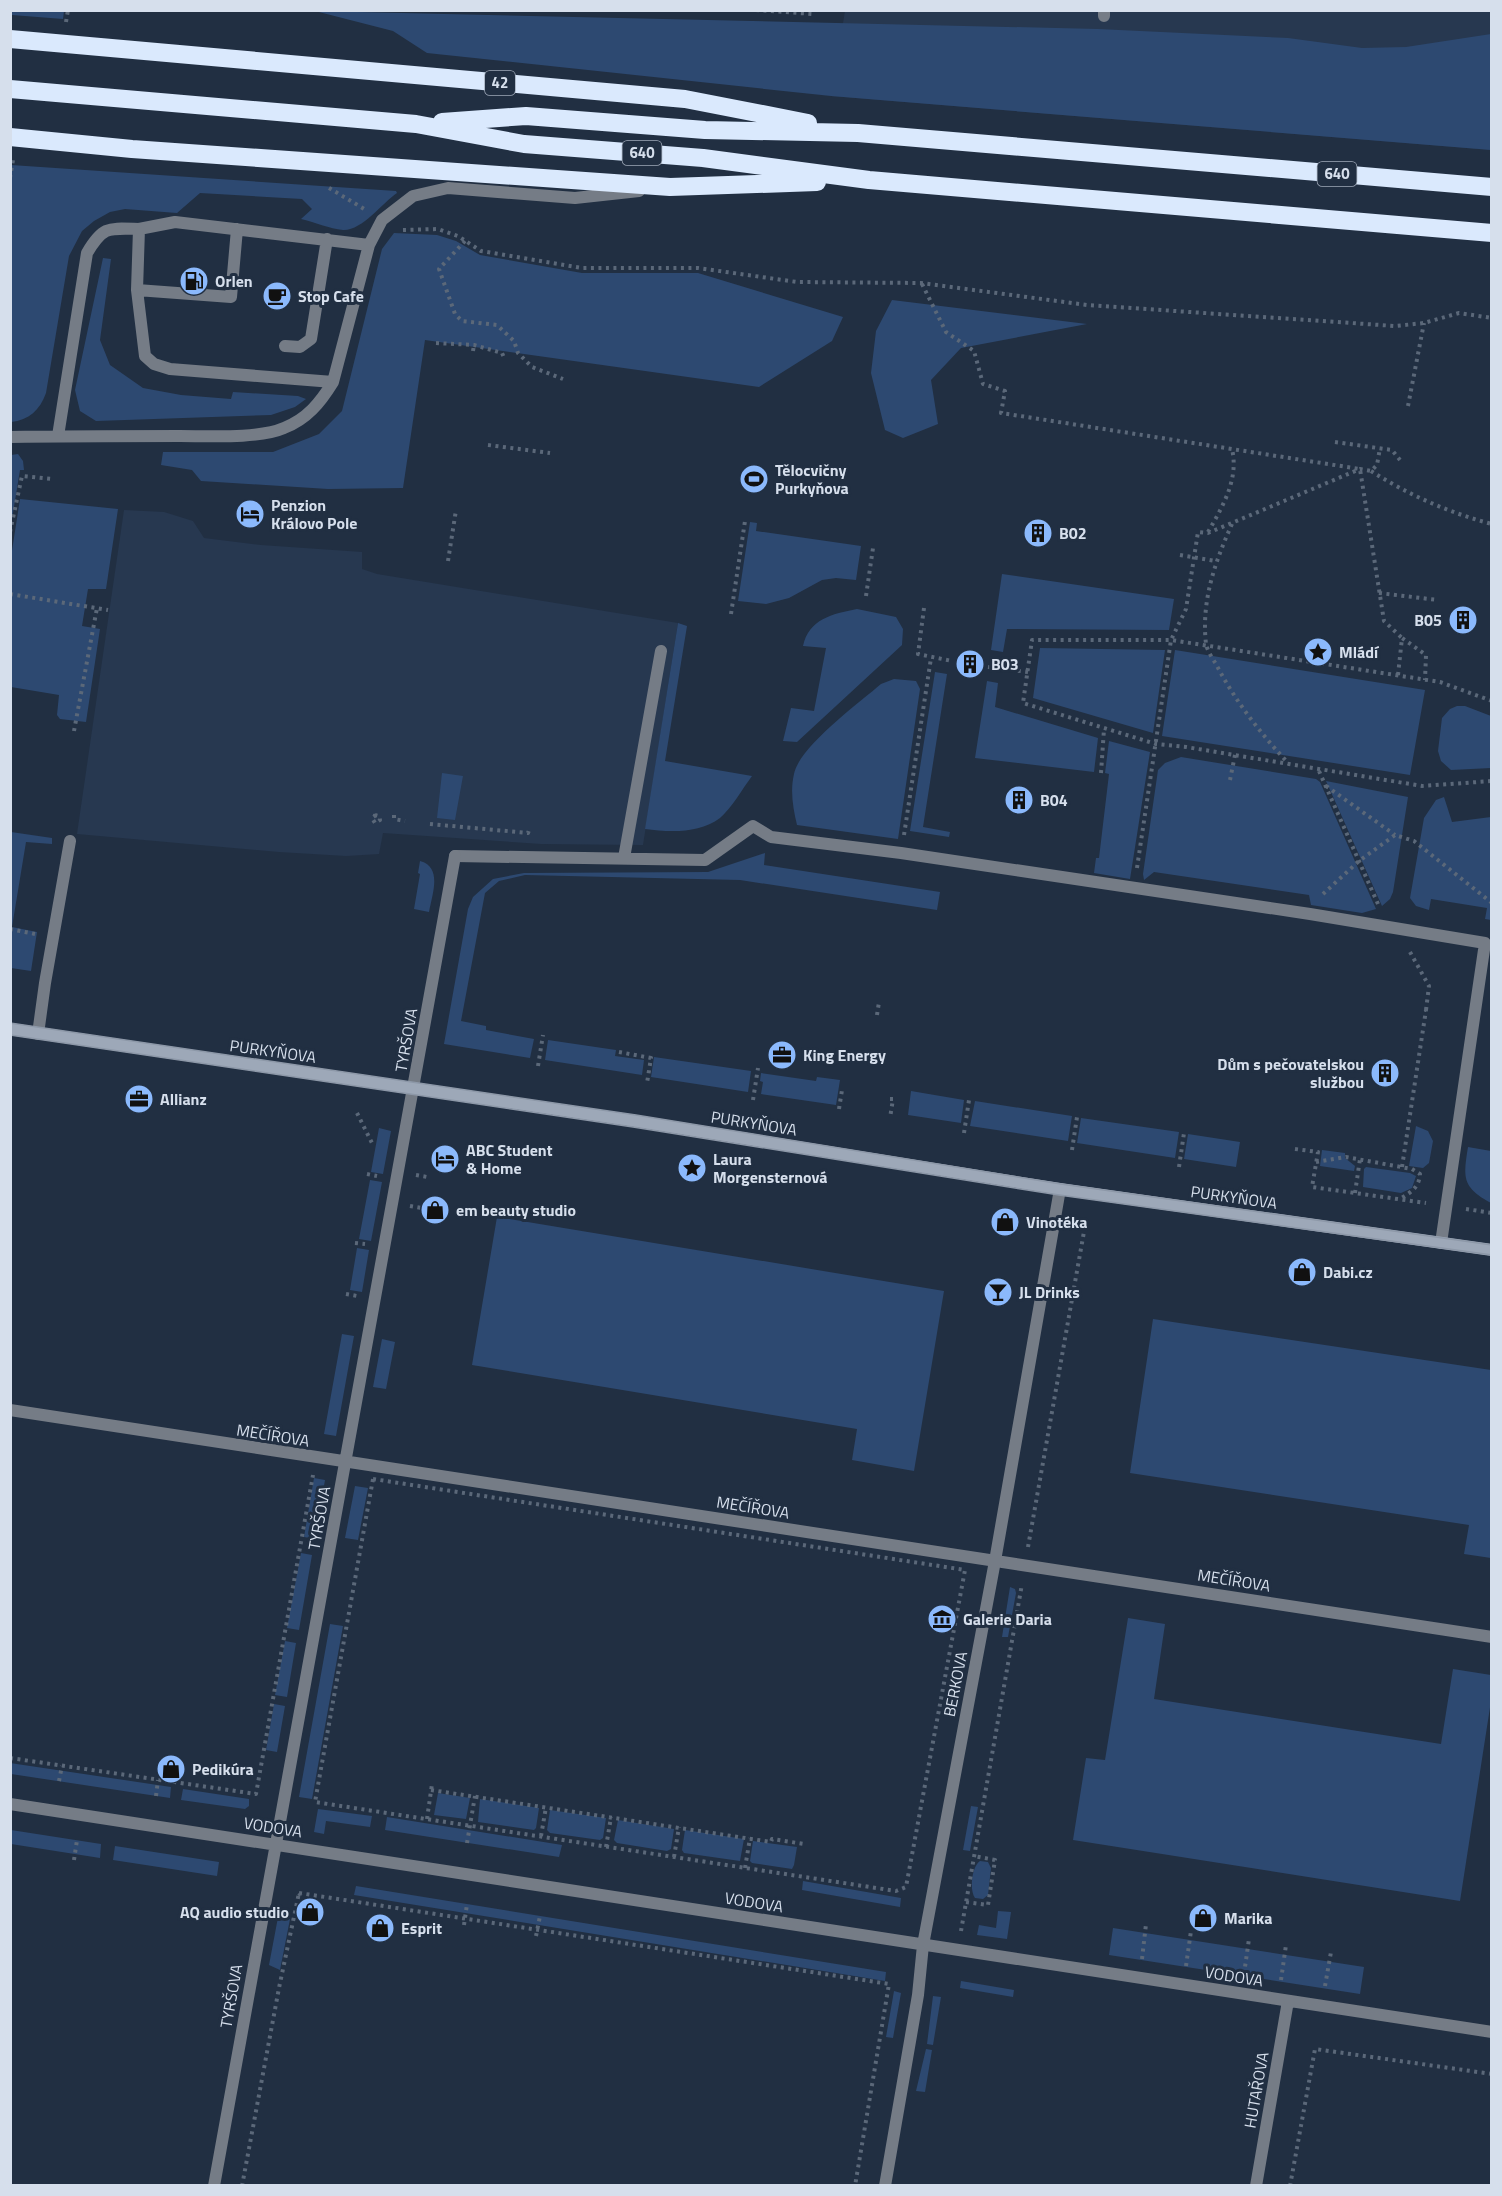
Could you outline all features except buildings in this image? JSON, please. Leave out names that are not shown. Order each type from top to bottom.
[{"type":"highway","name":"42","points":[[10,39],[685,99],[858,133]]},
{"type":"highway","name":"640","points":[[10,89],[416,124],[524,144],[703,158],[869,180],[1491,232]]},
{"type":"highway","name":"640","points":[[416,124],[526,116],[705,130],[858,133],[1491,187]]},
{"type":"highway","points":[[10,137],[132,149],[670,187],[869,180]]},
{"type":"street","points":[[10,437],[217,436],[258,434],[283,429],[306,416],[321,401],[333,382],[369,245],[382,220],[413,196],[448,188],[576,198],[670,187]]},
{"type":"street","points":[[58,436],[87,253],[97,235],[113,228],[139,229],[175,222],[369,245]]},
{"type":"street","points":[[139,229],[137,290],[146,356],[154,364],[170,369],[333,382]]},
{"type":"street","points":[[137,290],[231,297],[237,229]]},
{"type":"street","points":[[285,346],[300,346],[311,339],[327,240]]},
{"type":"street","points":[[661,651],[624,858],[705,860],[753,826],[771,837],[901,853],[1310,914],[1485,944],[1441,1242]]},
{"type":"street","points":[[38,1034],[70,842]]},
{"type":"street","name":"TYRŠOVA","points":[[214,2186],[455,856],[624,858]]},
{"type":"street","name":"PURKYŇOVA","points":[[10,1029],[635,1121],[1060,1189],[1491,1250]]},
{"type":"street","name":"BERKOVA","points":[[885,2186],[918,1995],[923,1945],[995,1561],[1060,1189]]},
{"type":"street","name":"MEČÍŘOVA","points":[[10,1410],[1491,1637]]},
{"type":"street","name":"VODOVA","points":[[10,1804],[1491,2032]]},
{"type":"street","name":"HUTAŘOVA","points":[[1256,2186],[1283,2000]]},
{"type":"path","points":[[756,10],[813,14],[814,10]]},
{"type":"path","points":[[10,178],[12,160],[20,161]]},
{"type":"path","points":[[319,187],[331,188],[395,230],[438,229],[458,236],[482,251],[582,268],[698,268],[797,282],[921,283],[1087,305],[1395,326],[1424,323],[1459,313],[1491,318]]},
{"type":"path","points":[[465,241],[439,270],[455,314],[462,321],[498,325],[514,341],[519,353],[532,367],[563,379]]},
{"type":"path","points":[[921,283],[946,332],[974,351],[983,384],[1005,391],[1000,413],[1371,471],[1389,483],[1463,516],[1491,524]]},
{"type":"path","points":[[1408,406],[1424,323]]},
{"type":"path","points":[[435,343],[474,345],[502,353],[505,360]]},
{"type":"path","points":[[473,351],[474,345]]},
{"type":"path","points":[[1335,442],[1392,450],[1400,460]]},
{"type":"path","points":[[488,445],[550,453]]},
{"type":"path","points":[[1208,533],[1224,503],[1233,477],[1232,448]]},
{"type":"path","points":[[1371,471],[1377,465],[1380,448]]},
{"type":"path","points":[[1133,888],[1171,640],[1186,609],[1198,532],[1208,533],[1360,470]]},
{"type":"path","points":[[1360,470],[1384,621],[1402,638],[1426,655],[1425,680]]},
{"type":"path","points":[[10,532],[22,476],[52,479]]},
{"type":"path","points":[[448,561],[456,510]]},
{"type":"path","points":[[731,614],[745,521]]},
{"type":"path","points":[[1233,523],[1216,561],[1206,601],[1206,646],[1245,711],[1290,764]]},
{"type":"path","points":[[866,596],[873,548]]},
{"type":"path","points":[[1180,555],[1216,561]]},
{"type":"path","points":[[1379,593],[1438,600]]},
{"type":"path","points":[[10,594],[108,610]]},
{"type":"path","points":[[74,730],[97,608]]},
{"type":"path","points":[[924,608],[918,654],[952,661]]},
{"type":"path","points":[[1398,675],[1402,638]]},
{"type":"path","points":[[1491,701],[1440,682],[1171,640],[1032,640],[1023,703],[1156,744],[1422,786],[1491,781]]},
{"type":"path","points":[[905,831],[931,658]]},
{"type":"path","points":[[988,667],[1028,672]]},
{"type":"path","points":[[1101,773],[1104,729]]},
{"type":"path","points":[[1230,780],[1234,755]]},
{"type":"path","points":[[1318,770],[1379,907],[1397,930],[1429,986],[1402,1167]]},
{"type":"path","points":[[1325,785],[1395,835],[1413,841],[1491,903]]},
{"type":"path","points":[[394,814],[394,819],[405,821]]},
{"type":"path","points":[[430,824],[528,833],[528,830]]},
{"type":"path","points":[[1310,914],[1313,904],[1359,861],[1395,835]]},
{"type":"path","points":[[877,1016],[879,1002]]},
{"type":"path","points":[[538,1066],[543,1035]]},
{"type":"path","points":[[647,1083],[652,1051]]},
{"type":"path","points":[[619,1052],[651,1058]]},
{"type":"path","points":[[753,1100],[758,1068]]},
{"type":"path","points":[[839,1109],[842,1090],[844,1091]]},
{"type":"path","points":[[890,1099],[893,1099],[890,1118]]},
{"type":"path","points":[[964,1133],[969,1100]]},
{"type":"path","points":[[357,1113],[372,1143]]},
{"type":"path","points":[[1072,1150],[1077,1117]]},
{"type":"path","points":[[1179,1167],[1184,1133]]},
{"type":"path","points":[[1318,1146],[1312,1187],[1491,1213]]},
{"type":"path","points":[[1295,1149],[1318,1152]]},
{"type":"path","points":[[1316,1162],[1346,1157],[1412,1169],[1420,1174],[1419,1181],[1414,1190],[1399,1200]]},
{"type":"path","points":[[1355,1193],[1360,1159]]},
{"type":"path","points":[[10,1758],[256,1794],[314,1470]]},
{"type":"path","points":[[373,1479],[315,1802],[470,1826],[896,1891],[906,1887],[965,1570]]},
{"type":"path","points":[[59,1781],[62,1766]]},
{"type":"path","points":[[156,1796],[158,1780]]},
{"type":"path","points":[[427,1819],[432,1787],[611,1817],[804,1844]]},
{"type":"path","points":[[467,1843],[475,1796]]},
{"type":"path","points":[[541,1836],[546,1807]]},
{"type":"path","points":[[606,1846],[611,1817]]},
{"type":"path","points":[[674,1857],[679,1827]]},
{"type":"path","points":[[745,1868],[750,1838]]},
{"type":"path","points":[[74,1860],[77,1840]]},
{"type":"path","points":[[966,1902],[988,1905],[995,1860],[974,1856]]},
{"type":"path","points":[[299,1893],[304,1900]]},
{"type":"path","points":[[299,1893],[465,1919],[537,1933],[889,1984],[855,2186]]},
{"type":"path","points":[[242,2186],[299,1893]]},
{"type":"path","points":[[464,1925],[467,1904]]},
{"type":"path","points":[[537,1933],[540,1916]]},
{"type":"path","points":[[1139,1978],[1146,1924]]},
{"type":"path","points":[[1183,1985],[1191,1931]]},
{"type":"path","points":[[1241,1994],[1249,1939]]},
{"type":"path","points":[[1283,2000],[1286,1945]]},
{"type":"path","points":[[1322,2006],[1331,1952]]},
{"type":"path","points":[[1290,2186],[1316,2049],[1491,2074]]},
{"type":"shaded area","points":[[11,10],[64,11],[63,19],[12,15]]},
{"type":"shaded area","points":[[315,11],[1098,29],[1288,38],[1362,48],[1406,47],[1491,34],[1491,150],[831,96],[427,53],[393,31]]},
{"type":"shaded area","points":[[845,11],[1491,11],[1491,150],[831,96]]},
{"type":"shaded area","points":[[11,165],[396,191],[397,193],[357,226],[343,230],[301,219],[312,209],[302,199],[200,193],[177,213],[125,209],[110,212],[94,221],[82,231],[69,256],[44,399],[33,413],[11,422]]},
{"type":"shaded area","points":[[394,233],[437,235],[456,241],[480,255],[582,273],[698,273],[843,317],[832,341],[759,387],[425,340],[403,488],[328,489],[201,481],[192,470],[161,465],[163,452],[273,452],[319,434],[342,411],[382,249]]},
{"type":"shaded area","points":[[103,258],[111,259],[100,340],[110,365],[143,388],[181,395],[231,399],[233,392],[298,396],[306,399],[295,407],[271,415],[96,421],[80,411],[75,390]]},
{"type":"shaded area","points":[[892,300],[1087,324],[961,348],[931,380],[938,424],[903,438],[885,430],[871,373],[876,331]]},
{"type":"shaded area","points":[[18,454],[23,461],[24,470],[20,470],[11,525],[11,455]]},
{"type":"shaded area","points":[[20,499],[118,509],[106,589],[88,589],[82,626],[100,629],[86,722],[60,719],[57,715],[59,695],[11,687],[11,557]]},
{"type":"shaded area","points":[[124,510],[164,512],[193,521],[204,538],[261,545],[362,552],[362,569],[377,574],[678,623],[643,845],[541,844],[383,833],[379,854],[346,856],[77,834]]},
{"type":"shaded area","points":[[750,522],[757,523],[756,531],[861,546],[856,580],[836,578],[822,580],[789,598],[766,604],[738,601]]},
{"type":"shaded area","points":[[1002,574],[1174,599],[1169,630],[1007,629],[1003,652],[991,650]]},
{"type":"shaded area","points":[[857,609],[896,617],[903,629],[902,645],[797,742],[783,741],[791,708],[814,711],[826,648],[803,646],[806,637],[810,630],[823,619]]},
{"type":"shaded area","points":[[678,623],[687,626],[665,761],[752,776],[728,809],[712,823],[684,831],[645,829]]},
{"type":"shaded area","points":[[1040,648],[1165,650],[1153,733],[1033,698]]},
{"type":"shaded area","points":[[1175,650],[1425,690],[1410,775],[1162,736]]},
{"type":"shaded area","points":[[935,672],[947,674],[923,827],[950,832],[949,837],[910,831]]},
{"type":"shaded area","points":[[894,679],[916,681],[920,689],[898,839],[797,825],[792,787],[798,763],[831,726],[881,684]]},
{"type":"shaded area","points":[[987,681],[998,683],[995,707],[1098,738],[1094,772],[975,758]]},
{"type":"shaded area","points":[[1465,706],[1491,716],[1491,768],[1451,770],[1441,761],[1438,751],[1442,718],[1450,709]]},
{"type":"shaded area","points":[[1109,741],[1150,752],[1130,879],[1094,873],[1096,858],[1099,858],[1109,774],[1105,773]]},
{"type":"shaded area","points":[[1181,757],[1316,779],[1320,782],[1376,909],[1362,913],[1311,905],[1309,895],[1154,872],[1144,880],[1158,770],[1165,763]]},
{"type":"shaded area","points":[[442,773],[463,776],[455,820],[437,818]]},
{"type":"shaded area","points":[[1326,781],[1408,797],[1393,892],[1390,899],[1382,906]]},
{"type":"shaded area","points":[[1444,797],[1452,822],[1491,817],[1491,920],[1485,919],[1487,908],[1431,899],[1429,910],[1416,906],[1410,898],[1424,818],[1436,800]]},
{"type":"shaded area","points":[[11,832],[52,838],[52,844],[26,842],[12,927],[37,932],[31,971],[11,968]]},
{"type":"shaded area","points":[[765,853],[764,865],[940,892],[937,910],[740,880],[525,875],[499,881],[485,893],[461,1021],[486,1026],[486,1030],[534,1039],[530,1058],[444,1044],[468,909],[473,897],[493,879],[524,873],[708,872]]},
{"type":"shaded area","points":[[420,861],[432,869],[434,875],[434,890],[429,912],[414,909]]},
{"type":"shaded area","points":[[548,1040],[616,1050],[615,1056],[644,1060],[642,1075],[545,1060]]},
{"type":"shaded area","points":[[654,1057],[751,1071],[748,1092],[651,1077]]},
{"type":"shaded area","points":[[761,1073],[816,1081],[817,1077],[840,1080],[836,1105],[761,1094],[763,1082],[760,1081]]},
{"type":"shaded area","points":[[911,1091],[964,1100],[961,1123],[908,1115]]},
{"type":"shaded area","points":[[975,1101],[1072,1116],[1068,1141],[970,1126]]},
{"type":"shaded area","points":[[1081,1118],[1179,1132],[1175,1158],[1077,1143]]},
{"type":"shaded area","points":[[1416,1126],[1428,1131],[1433,1141],[1429,1163],[1423,1168],[1409,1166]]},
{"type":"shaded area","points":[[379,1128],[391,1131],[383,1174],[371,1172]]},
{"type":"shaded area","points":[[1188,1134],[1240,1142],[1236,1167],[1184,1159]]},
{"type":"shaded area","points":[[1468,1147],[1491,1151],[1491,1203],[1474,1192],[1467,1181],[1465,1167]]},
{"type":"shaded area","points":[[1322,1150],[1345,1153],[1345,1158],[1355,1166],[1354,1171],[1320,1166]]},
{"type":"shaded area","points":[[1366,1167],[1410,1173],[1416,1176],[1412,1188],[1401,1193],[1363,1187]]},
{"type":"shaded area","points":[[370,1180],[382,1182],[371,1241],[359,1239]]},
{"type":"shaded area","points":[[497,1217],[944,1291],[914,1471],[852,1460],[857,1429],[472,1365]]},
{"type":"shaded area","points":[[357,1248],[369,1250],[362,1292],[350,1290]]},
{"type":"shaded area","points":[[1153,1319],[1491,1370],[1491,1558],[1464,1554],[1469,1525],[1130,1473]]},
{"type":"shaded area","points":[[342,1334],[354,1336],[336,1436],[324,1434]]},
{"type":"shaded area","points":[[382,1339],[395,1342],[386,1389],[373,1387]]},
{"type":"shaded area","points":[[314,1478],[325,1480],[315,1539],[304,1537]]},
{"type":"shaded area","points":[[355,1486],[368,1488],[358,1540],[345,1538]]},
{"type":"shaded area","points":[[301,1553],[312,1555],[299,1630],[287,1628]]},
{"type":"shaded area","points":[[1010,1587],[1015,1589],[1016,1593],[1008,1637],[1002,1637]]},
{"type":"shaded area","points":[[1128,1618],[1165,1624],[1154,1699],[1441,1744],[1453,1669],[1491,1675],[1491,1701],[1460,1901],[1073,1840],[1086,1758],[1105,1760]]},
{"type":"shaded area","points":[[330,1624],[343,1626],[312,1799],[299,1797]]},
{"type":"shaded area","points":[[285,1641],[296,1643],[287,1697],[275,1695]]},
{"type":"shaded area","points":[[274,1704],[285,1706],[277,1752],[266,1750]]},
{"type":"shaded area","points":[[10,1763],[171,1787],[170,1798],[11,1774]]},
{"type":"shaded area","points":[[183,1789],[249,1799],[249,1806],[245,1809],[181,1800]]},
{"type":"shaded area","points":[[438,1793],[470,1798],[466,1819],[434,1815]]},
{"type":"shaded area","points":[[480,1799],[539,1808],[536,1828],[534,1830],[478,1822]]},
{"type":"shaded area","points":[[971,1806],[978,1807],[970,1851],[963,1850]]},
{"type":"shaded area","points":[[318,1809],[372,1816],[370,1827],[326,1821],[324,1834],[314,1832]]},
{"type":"shaded area","points":[[550,1810],[606,1818],[603,1838],[600,1840],[550,1833],[547,1830]]},
{"type":"shaded area","points":[[387,1817],[562,1845],[559,1857],[385,1830]]},
{"type":"shaded area","points":[[618,1820],[674,1829],[671,1849],[667,1851],[617,1843],[614,1840]]},
{"type":"shaded area","points":[[11,1830],[101,1844],[100,1858],[11,1844]]},
{"type":"shaded area","points":[[685,1830],[744,1839],[740,1861],[684,1853],[682,1850]]},
{"type":"shaded area","points":[[753,1841],[797,1847],[792,1869],[752,1863],[750,1861]]},
{"type":"shaded area","points":[[115,1846],[219,1862],[217,1876],[113,1860]]},
{"type":"shaded area","points":[[980,1861],[988,1862],[991,1868],[988,1895],[983,1899],[975,1898],[972,1890],[973,1873]]},
{"type":"shaded area","points":[[803,1881],[901,1898],[900,1907],[802,1890]]},
{"type":"shaded area","points":[[356,1886],[886,1972],[885,1981],[354,1895]]},
{"type":"shaded area","points":[[998,1911],[1011,1912],[1007,1939],[977,1935],[979,1925],[996,1928]]},
{"type":"shaded area","points":[[279,1912],[291,1914],[280,1970],[269,1965]]},
{"type":"shaded area","points":[[1113,1928],[1364,1967],[1360,1994],[1109,1955]]},
{"type":"shaded area","points":[[961,1981],[1014,1990],[1013,1997],[960,1988]]},
{"type":"shaded area","points":[[894,1991],[901,1993],[893,2038],[886,2037]]},
{"type":"shaded area","points":[[933,1996],[941,1997],[933,2045],[927,2044]]},
{"type":"shaded area","points":[[926,2049],[932,2050],[925,2092],[916,2091]]},
{"type":"tram line","points":[[10,1023],[636,1115],[1061,1184],[1492,1245]]},
{"type":"tram line","points":[[10,1035],[633,1127],[1059,1195],[1492,1255]]},
{"type":"place","name":"Orlen","points":[[194,281]]},
{"type":"place","name":"Stop Cafe","points":[[277,296]]},
{"type":"place","name":"Tělocvičny Purkyňova","points":[[754,479]]},
{"type":"place","name":"Penzion Královo Pole","points":[[250,514]]},
{"type":"place","name":"B02","points":[[1038,533]]},
{"type":"place","name":"B05","points":[[1463,620]]},
{"type":"place","name":"Mládí","points":[[1318,652]]},
{"type":"place","name":"B03","points":[[970,664]]},
{"type":"place","name":"B04","points":[[1019,800]]},
{"type":"place","name":"King Energy","points":[[782,1055]]},
{"type":"place","name":"Dům s pečovatelskou službou","points":[[1385,1073]]},
{"type":"place","name":"Allianz","points":[[139,1099]]},
{"type":"place","name":"ABC Student & Home","points":[[445,1159]]},
{"type":"place","name":"Laura Morgensternová","points":[[692,1168]]},
{"type":"place","name":"em beauty studio","points":[[435,1210]]},
{"type":"place","name":"Vinotéka","points":[[1005,1222]]},
{"type":"place","name":"Dabi.cz","points":[[1302,1272]]},
{"type":"place","name":"JL Drinks","points":[[998,1292]]},
{"type":"place","name":"Galerie Daria","points":[[942,1619]]},
{"type":"place","name":"Pedikúra","points":[[171,1769]]},
{"type":"place","name":"AQ audio studio","points":[[310,1912]]},
{"type":"place","name":"Marika","points":[[1203,1918]]},
{"type":"place","name":"Esprit","points":[[380,1928]]}]
